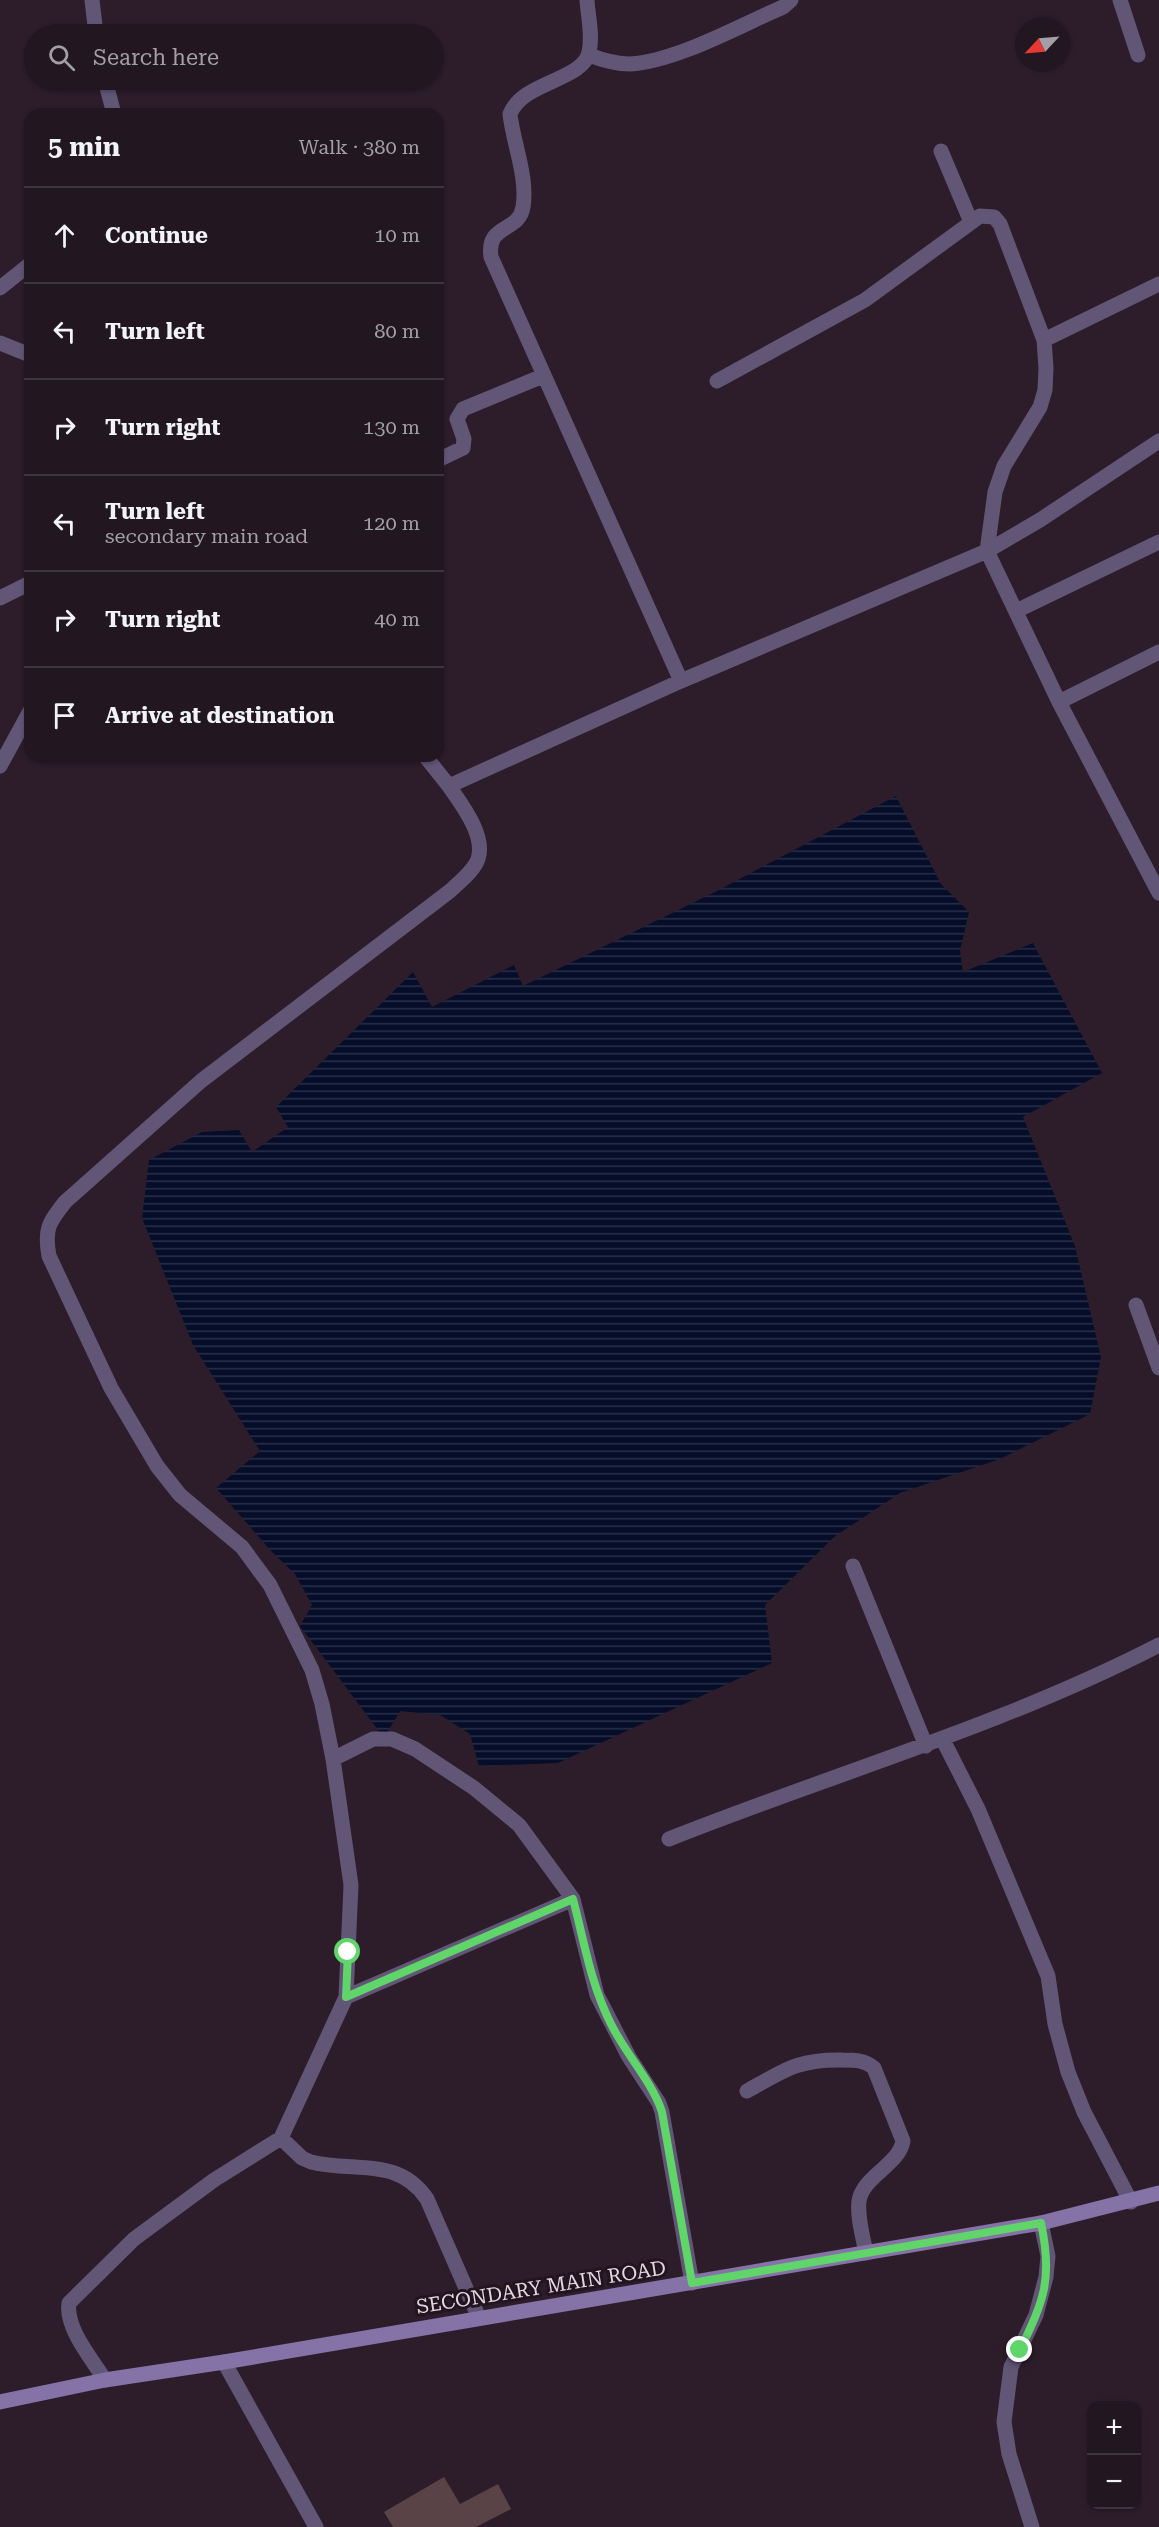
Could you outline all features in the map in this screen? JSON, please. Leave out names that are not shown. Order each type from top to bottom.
[{"type":"main road","name":"SECONDARY MAIN ROAD","points":[[0,2402],[105,2380],[224,2362],[1041,2223],[1131,2202],[1159,2193]]},
{"type":"street","points":[[92,0],[95,24]]},
{"type":"street","points":[[587,0],[591,40],[589,55],[570,72],[526,93],[514,103],[510,114],[524,193],[523,209],[517,221],[497,232],[489,247],[491,257],[543,376],[681,681]]},
{"type":"street","points":[[589,55],[608,62],[631,64],[668,55],[783,7],[791,0]]},
{"type":"street","points":[[1120,0],[1138,55]]},
{"type":"street","points":[[108,90],[112,108]]},
{"type":"street","points":[[941,150],[971,222]]},
{"type":"street","points":[[717,381],[866,300],[971,222],[989,215],[1000,224],[1044,340],[1045,390],[1040,407],[1004,466],[995,492],[987,551],[1059,702],[1159,893]]},
{"type":"street","points":[[0,288],[24,269]]},
{"type":"street","points":[[1044,340],[1159,284]]},
{"type":"street","points":[[0,343],[24,353]]},
{"type":"street","points":[[444,457],[463,448],[464,439],[457,419],[463,409],[543,376]]},
{"type":"street","points":[[449,786],[681,681],[987,551],[1159,441]]},
{"type":"street","points":[[1016,611],[1159,542]]},
{"type":"street","points":[[0,598],[24,586]]},
{"type":"street","points":[[1059,702],[1159,652]]},
{"type":"street","points":[[0,766],[24,722]]},
{"type":"street","points":[[105,2380],[76,2333],[68,2311],[69,2303],[134,2239],[214,2180],[281,2138],[346,1997],[351,1885],[333,1760],[322,1704],[312,1670],[270,1585],[242,1547],[180,1495],[157,1466],[111,1388],[59,1280],[46,1237],[50,1221],[65,1202],[201,1081],[450,891],[468,873],[478,860],[479,846],[467,813],[430,762]]},
{"type":"street","points":[[1137,1305],[1159,1368]]},
{"type":"street","points":[[853,1566],[926,1746]]},
{"type":"street","points":[[669,1839],[804,1787],[944,1740],[1123,1664],[1159,1645]]},
{"type":"street","points":[[333,1760],[373,1739],[392,1739],[416,1749],[474,1788],[519,1825],[573,1899],[597,1995],[629,2057],[656,2097],[662,2112],[692,2283]]},
{"type":"street","points":[[944,1740],[978,1809],[1044,1966],[1055,2024],[1068,2072],[1084,2112],[1131,2202]]},
{"type":"street","points":[[346,1997],[573,1899]]},
{"type":"street","points":[[747,2091],[806,2061],[855,2060],[864,2061],[874,2068],[903,2141],[898,2152],[861,2194],[859,2210],[866,2253]]},
{"type":"street","points":[[281,2138],[302,2158],[311,2162],[390,2172],[406,2177],[417,2185],[427,2199],[479,2318]]},
{"type":"street","points":[[1032,2527],[1009,2454],[1004,2422],[1011,2367],[1036,2315],[1046,2277],[1048,2256],[1041,2223]]},
{"type":"street","points":[[224,2362],[316,2527]]},
{"type":"water","points":[[896,796],[941,884],[969,912],[960,951],[963,972],[1033,943],[1102,1073],[1023,1117],[1075,1246],[1101,1357],[1090,1414],[1000,1459],[900,1493],[834,1537],[765,1605],[772,1663],[558,1763],[479,1766],[470,1734],[440,1715],[400,1711],[384,1738],[300,1626],[312,1605],[295,1574],[272,1552],[216,1488],[260,1451],[193,1345],[142,1218],[149,1160],[202,1132],[239,1130],[252,1152],[288,1127],[276,1107],[413,972],[432,1007],[514,965],[523,986],[717,891]]},
{"type":"building","points":[[444,2477],[460,2504],[498,2484],[511,2509],[476,2527],[393,2527],[384,2512]]},
{"type":"route","points":[[348,1952],[346,1997],[573,1899],[597,1995],[629,2057],[656,2097],[662,2112],[692,2283],[1041,2223],[1048,2256],[1046,2277],[1036,2315],[1020,2350]]}]
